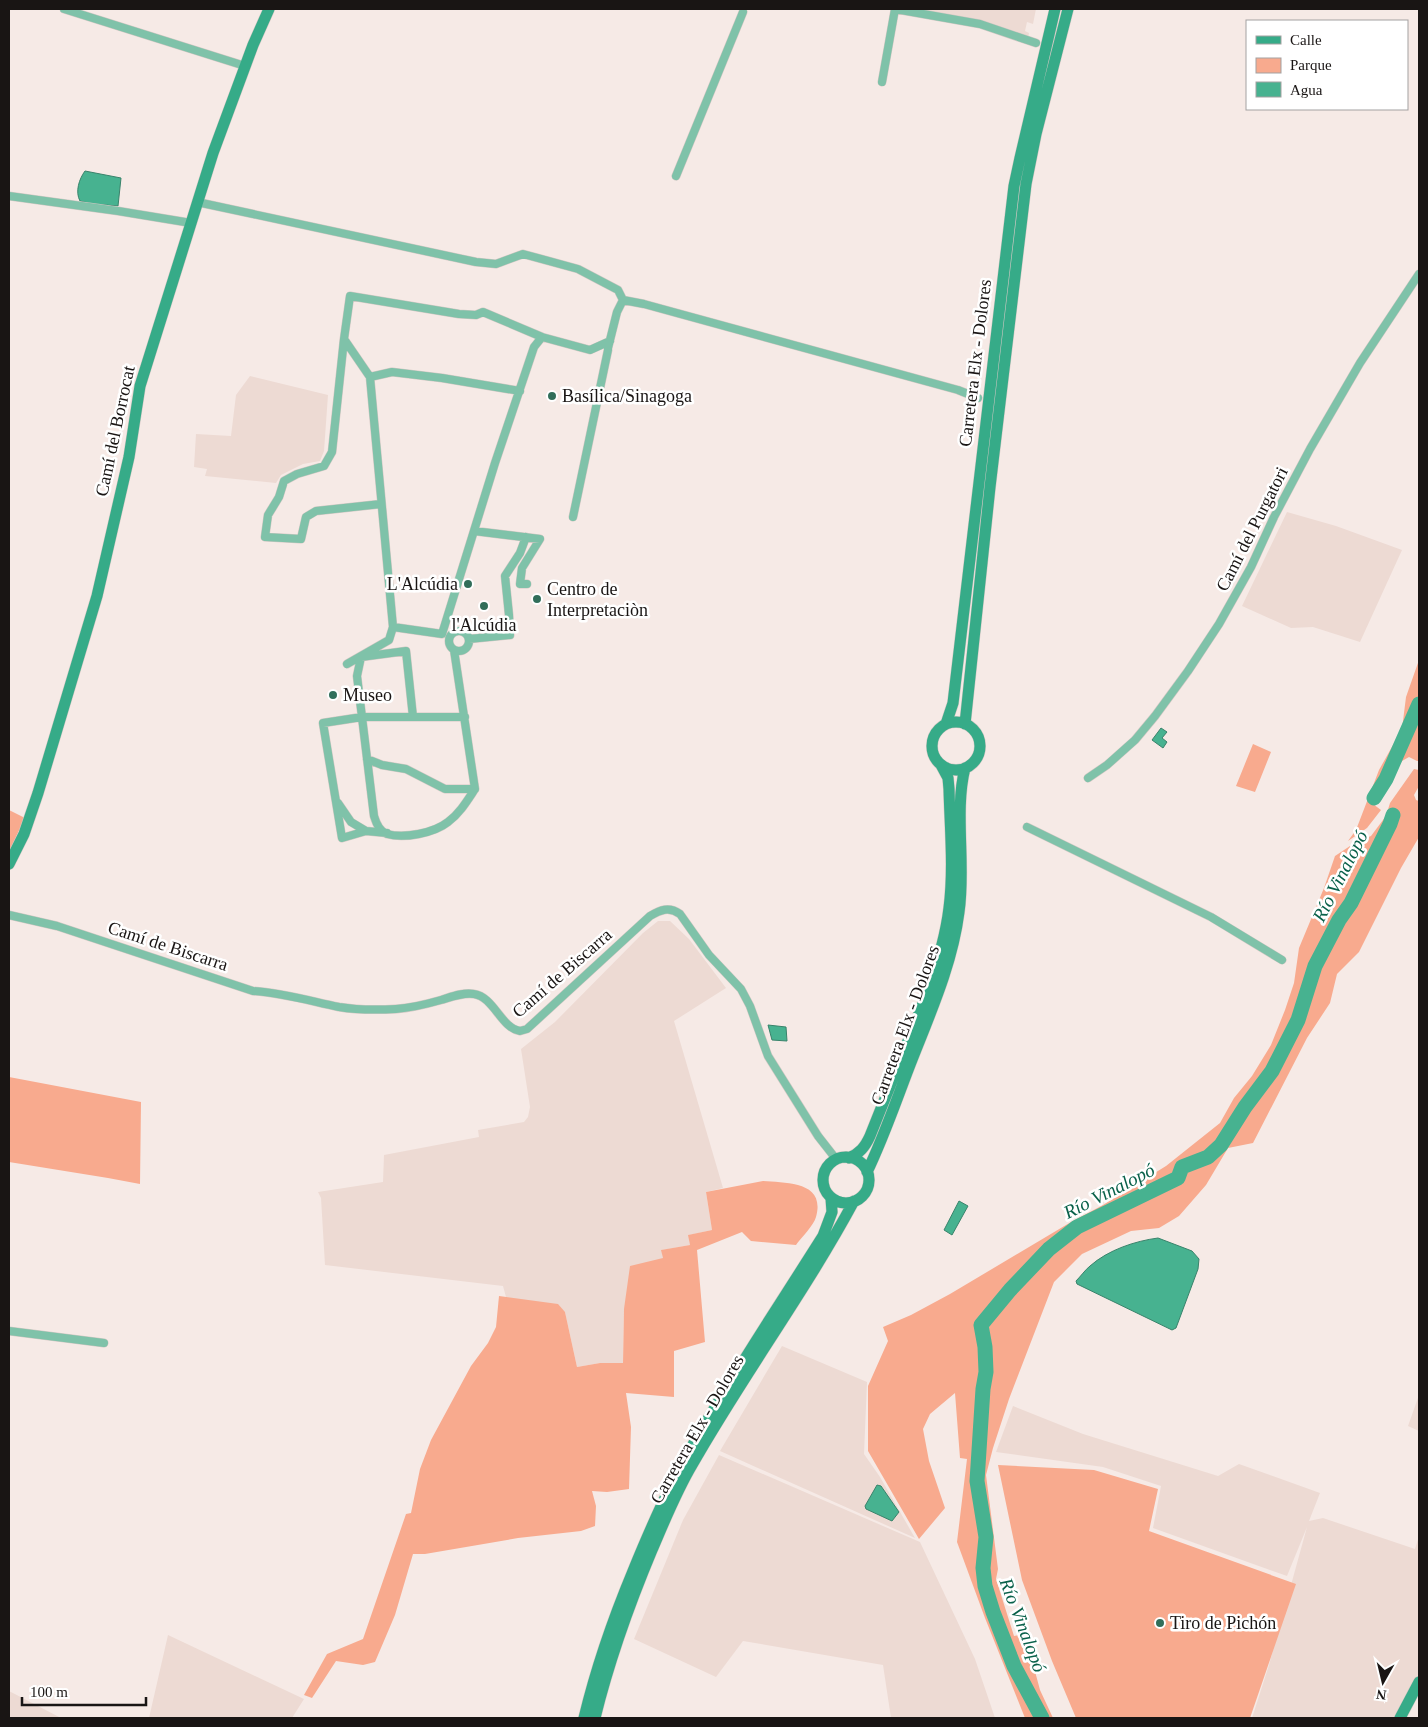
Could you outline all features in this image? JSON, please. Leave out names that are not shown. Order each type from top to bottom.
[{"type":"main road","name":"Camí del Borrocat","points":[[9,864],[24,834],[38,793],[97,596],[129,457],[140,386],[197,202],[245,66],[269,9]]},
{"type":"main road","name":"Carretera Elx - Dolores","points":[[946,724],[953,703],[1014,186],[1055,9]]},
{"type":"main road","name":"Carretera Elx - Dolores","points":[[965,724],[988,497],[1026,184],[1036,134],[1068,9]]},
{"type":"main road","points":[[956,722],[965,724],[975,732],[980,746],[976,759],[965,768],[955,770],[941,766],[934,757],[932,745],[936,732],[946,724],[956,722]]},
{"type":"main road","name":"Carretera Elx - Dolores","points":[[849,1158],[865,1146],[870,1136],[930,986],[947,923],[950,891],[949,789],[948,778],[941,766]]},
{"type":"main road","name":"Carretera Elx - Dolores","points":[[867,1172],[934,1004],[953,946],[961,897],[961,788],[965,768]]},
{"type":"main road","points":[[849,1158],[860,1162],[867,1172],[868,1186],[860,1198],[854,1202],[840,1202],[831,1198],[826,1192],[823,1180],[827,1168],[836,1159],[849,1158]]},
{"type":"main road","name":"Carretera Elx - Dolores","points":[[584,1718],[600,1658],[646,1540],[667,1492],[710,1416],[823,1236],[832,1212],[831,1198]]},
{"type":"main road","name":"Carretera Elx - Dolores","points":[[595,1718],[605,1678],[619,1635],[649,1556],[682,1484],[710,1435],[854,1202]]},
{"type":"main road","points":[[1400,1718],[1419,1682]]},
{"type":"main road","points":[[1407,1718],[1419,1696]]},
{"type":"street","points":[[64,9],[245,66]]},
{"type":"street","points":[[882,82],[895,9],[980,24],[1036,43]]},
{"type":"street","points":[[676,176],[743,12]]},
{"type":"street","points":[[9,196],[191,223]]},
{"type":"street","points":[[197,202],[476,262],[496,264],[523,254],[578,269],[618,290],[623,300]]},
{"type":"street","name":"Camí del Purgatori","points":[[1088,778],[1107,765],[1135,740],[1156,716],[1219,624],[1251,567],[1274,517],[1310,449],[1360,363],[1419,274]]},
{"type":"street","points":[[382,504],[316,511],[306,517],[301,539],[265,537],[268,515],[279,498],[284,481],[297,474],[324,466],[332,452],[350,296],[459,314],[476,315],[483,312],[542,337],[590,350],[608,346]]},
{"type":"street","points":[[573,517],[608,346],[617,312],[623,300]]},
{"type":"street","points":[[623,300],[783,341],[958,390],[978,398]]},
{"type":"street","points":[[442,634],[534,347],[542,337]]},
{"type":"street","points":[[344,340],[370,377],[393,627],[389,640],[347,664]]},
{"type":"street","points":[[370,377],[392,372],[520,390]]},
{"type":"street","points":[[474,531],[540,539],[522,568],[520,584],[527,584]]},
{"type":"street","points":[[469,639],[510,635],[510,615],[505,576],[520,553],[526,538]]},
{"type":"street","points":[[393,627],[450,636],[459,631],[466,634],[469,639]]},
{"type":"street","points":[[335,798],[351,822],[366,831],[387,834],[427,833],[447,823],[464,807],[474,789],[465,717],[454,650],[450,645],[450,636]]},
{"type":"street","points":[[454,650],[460,651],[466,648],[469,639]]},
{"type":"street","points":[[360,657],[406,652],[413,717]]},
{"type":"street","points":[[360,657],[357,676],[374,816],[377,826],[387,834]]},
{"type":"street","points":[[366,831],[342,838],[323,723],[362,717],[465,717]]},
{"type":"street","points":[[367,758],[382,765],[406,769],[444,789],[474,789]]},
{"type":"street","points":[[1027,827],[1211,917],[1282,960]]},
{"type":"street","name":"Camí de Biscarra","points":[[9,915],[57,926],[253,990],[288,995],[341,1007],[397,1009],[464,993],[476,994],[485,999],[511,1027],[520,1031],[527,1028],[650,916],[662,910],[673,910],[680,914],[709,955],[741,989],[750,1006],[768,1056],[818,1136],[836,1159]]},
{"type":"street","points":[[9,1331],[104,1342]]},
{"type":"shaded area","points":[[906,9],[1036,9],[1033,24],[1027,22],[1025,31],[1029,33],[1028,38]]},
{"type":"shaded area","points":[[250,376],[328,395],[324,451],[320,461],[303,464],[281,475],[276,483],[205,476],[207,469],[194,467],[196,434],[231,436],[236,395]]},
{"type":"shaded area","points":[[1287,512],[1336,526],[1402,550],[1360,642],[1313,627],[1291,628],[1242,606]]},
{"type":"shaded area","points":[[658,921],[670,921],[689,939],[726,988],[674,1021],[723,1188],[706,1192],[712,1230],[689,1235],[690,1245],[662,1250],[663,1258],[624,1309],[623,1363],[600,1363],[577,1367],[565,1312],[506,1297],[503,1286],[325,1265],[321,1198],[318,1192],[383,1182],[384,1155],[479,1137],[478,1130],[524,1122],[528,1117],[530,1107],[521,1049],[555,1022],[643,933]]},
{"type":"shaded area","points":[[782,1346],[867,1382],[864,1454],[880,1477],[915,1538],[720,1451]]},
{"type":"shaded area","points":[[1419,1395],[1419,1431],[1408,1426]]},
{"type":"shaded area","points":[[1013,1406],[1083,1434],[1218,1476],[1239,1464],[1320,1493],[1309,1521],[1323,1518],[1415,1549],[1419,1536],[1419,1673],[1394,1718],[1252,1718],[1269,1665],[1307,1527],[1287,1576],[1153,1528],[1161,1486],[1103,1467],[996,1452]]},
{"type":"shaded area","points":[[719,1455],[920,1542],[975,1659],[995,1718],[891,1718],[883,1665],[743,1641],[716,1677],[634,1639],[683,1520]]},
{"type":"shaded area","points":[[168,1635],[304,1699],[292,1718],[149,1718]]},
{"type":"shaded area","points":[[9,1691],[36,1705],[61,1718],[9,1718]]},
{"type":"green space","points":[[1419,660],[1419,761],[1409,757],[1402,761],[1373,804],[1381,810],[1367,828],[1348,841],[1356,830],[1379,770],[1402,729],[1406,697]]},
{"type":"green space","points":[[1253,744],[1271,752],[1255,792],[1236,786]]},
{"type":"green space","points":[[1414,769],[1419,770],[1419,786],[1414,795],[1416,800],[1419,801],[1419,837],[1401,868],[1359,952],[1337,974],[1330,1003],[1307,1038],[1253,1143],[1228,1148],[1206,1185],[1179,1216],[1159,1228],[1131,1231],[1082,1254],[1054,1282],[1009,1399],[986,1475],[998,1569],[996,1579],[1014,1636],[1025,1634],[1040,1690],[1053,1718],[1025,1718],[957,1542],[967,1459],[960,1458],[955,1393],[930,1414],[923,1429],[929,1461],[945,1508],[919,1539],[868,1451],[868,1386],[888,1341],[883,1327],[911,1315],[950,1294],[1103,1205],[1166,1166],[1220,1123],[1234,1098],[1252,1076],[1271,1045],[1294,983],[1299,948],[1335,856],[1356,842],[1371,836],[1386,816],[1390,803]]},
{"type":"green space","points":[[9,810],[25,818],[9,852]]},
{"type":"green space","points":[[9,1077],[141,1102],[140,1184],[9,1162]]},
{"type":"green space","points":[[763,1181],[793,1184],[810,1190],[815,1196],[818,1205],[815,1220],[796,1245],[751,1241],[742,1232],[697,1250],[705,1342],[674,1351],[674,1397],[626,1393],[631,1427],[629,1489],[607,1492],[592,1491],[596,1506],[595,1526],[581,1531],[518,1538],[425,1554],[413,1554],[395,1615],[375,1662],[363,1665],[336,1661],[312,1698],[304,1695],[327,1654],[363,1639],[406,1514],[411,1513],[420,1469],[431,1440],[471,1366],[488,1343],[496,1327],[499,1296],[558,1304],[565,1312],[577,1367],[600,1363],[623,1363],[624,1309],[630,1266],[663,1258],[661,1250],[690,1245],[688,1235],[712,1230],[706,1192]]},
{"type":"green space","name":"Tiro de Pichón","points":[[998,1465],[1094,1470],[1158,1489],[1149,1531],[1296,1584],[1250,1718],[1076,1718],[1052,1661],[1022,1580]]},
{"type":"water","points":[[85,171],[121,178],[118,206],[80,201],[78,186]]},
{"type":"water","points":[[1161,728],[1167,732],[1162,738],[1167,742],[1163,748],[1152,740]]},
{"type":"water","points":[[768,1025],[786,1027],[787,1041],[772,1040]]},
{"type":"water","points":[[959,1201],[968,1206],[952,1235],[944,1230]]},
{"type":"water","points":[[1158,1238],[1192,1251],[1199,1259],[1198,1269],[1176,1328],[1172,1330],[1077,1284],[1076,1281],[1086,1269],[1105,1255],[1140,1241]]},
{"type":"water","points":[[877,1485],[881,1486],[899,1512],[892,1521],[866,1509],[865,1506]]},
{"type":"waterway","points":[[1374,798],[1386,779],[1419,704]]},
{"type":"waterway","name":"Río Vinalopó","points":[[1042,1718],[1014,1666],[985,1586],[983,1568],[986,1537],[977,1481],[983,1389],[986,1372],[985,1347],[981,1325],[1010,1290],[1049,1249],[1077,1227],[1178,1178],[1182,1167],[1208,1157],[1221,1145],[1245,1107],[1272,1071],[1298,1020],[1315,966],[1339,920],[1351,903],[1393,815]]},
{"type":"place","name":"Basílica/Sinagoga","points":[[552,396]]},
{"type":"place","name":"L'Alcúdia","points":[[468,584]]},
{"type":"place","name":"Centro de Interpretaciòn","points":[[537,599]]},
{"type":"place","name":"l'Alcúdia","points":[[484,606]]},
{"type":"place","name":"Museo","points":[[333,695]]},
{"type":"place","name":"Tiro de Pichón","points":[[1160,1623]]}]
